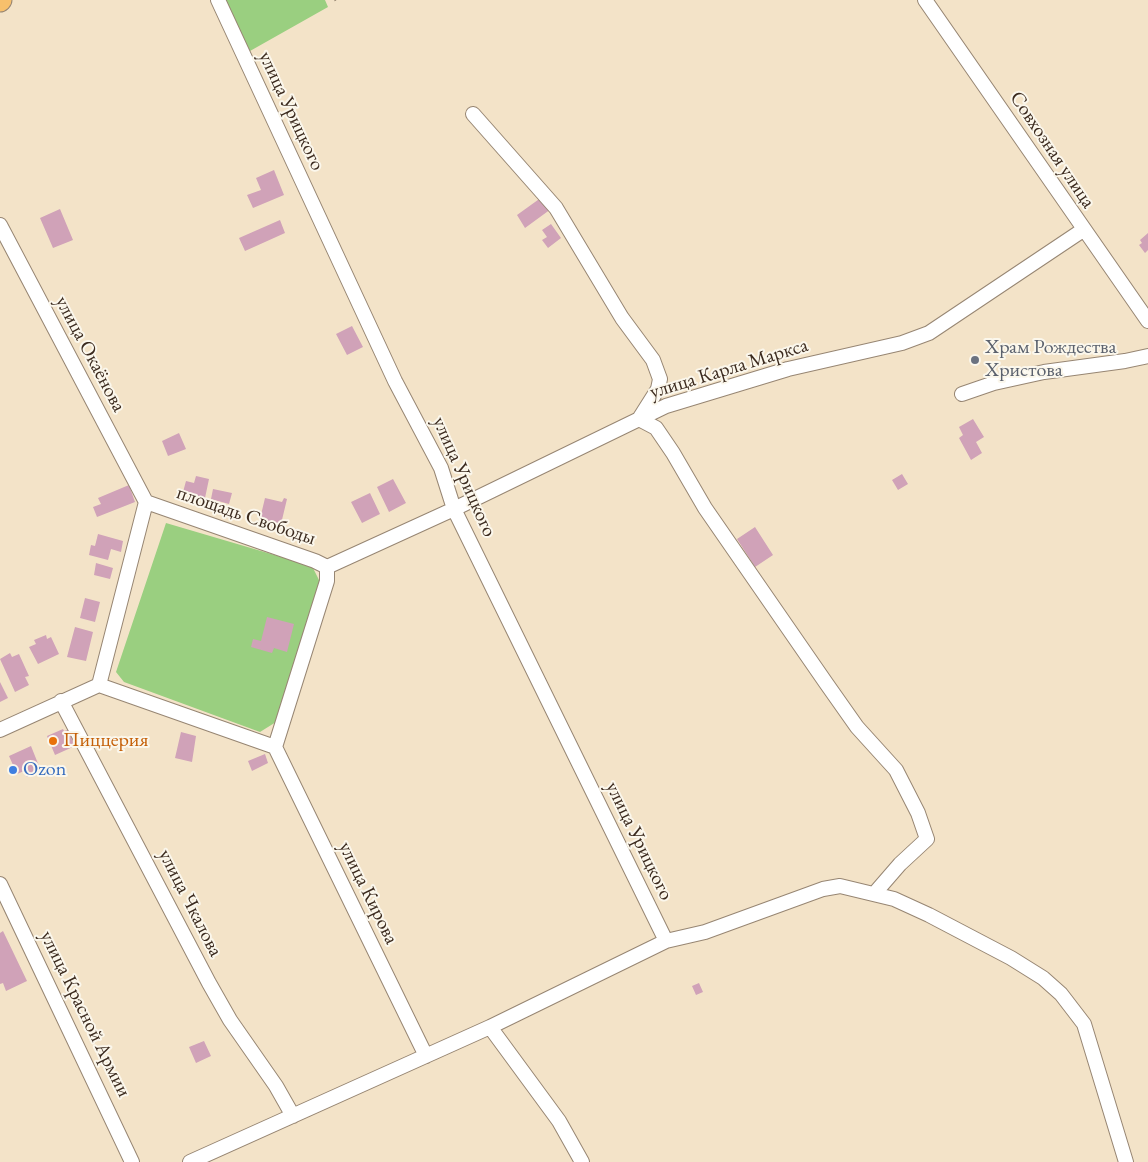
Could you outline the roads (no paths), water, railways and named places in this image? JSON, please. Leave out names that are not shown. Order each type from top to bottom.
[{"type":"street","name":"улица Урицкого","points":[[218,0],[395,381],[441,468],[454,509],[666,941]]},
{"type":"street","name":"Совхозная улица","points":[[925,0],[1082,230],[1148,321]]},
{"type":"street","points":[[473,114],[556,208],[622,318],[652,360],[660,379],[658,389],[639,419],[656,428],[705,508],[826,683],[857,727],[896,770],[926,832],[927,840],[900,864],[874,894]]},
{"type":"street","name":"улица Окаёнова","points":[[0,225],[146,502]]},
{"type":"street","name":"улица Карла Маркса","points":[[327,567],[454,509],[666,406],[788,369],[902,343],[929,333],[1082,230]]},
{"type":"street","points":[[962,394],[994,383],[1044,372],[1148,356]]},
{"type":"street","name":"площадь Свободы","points":[[99,685],[146,502],[315,560],[327,567],[327,581],[275,747]]},
{"type":"street","points":[[0,730],[99,685],[275,747]]},
{"type":"street","name":"улица Чкалова","points":[[61,701],[209,984],[230,1020],[276,1086],[293,1116]]},
{"type":"street","name":"улица Кирова","points":[[275,747],[426,1056]]},
{"type":"street","name":"улица Красной Армии","points":[[0,884],[132,1162]]},
{"type":"street","points":[[190,1162],[490,1027],[666,941],[705,932],[823,889],[840,886],[894,899],[921,911],[1011,958],[1043,978],[1062,994],[1084,1024],[1126,1162]]},
{"type":"street","points":[[490,1027],[559,1121],[582,1162]]},
{"type":"place","name":"Храм Рождества Христова","points":[[975,360]]},
{"type":"place","name":"Пиццерия","points":[[53,741]]},
{"type":"place","name":"Ozon","points":[[13,770]]}]
